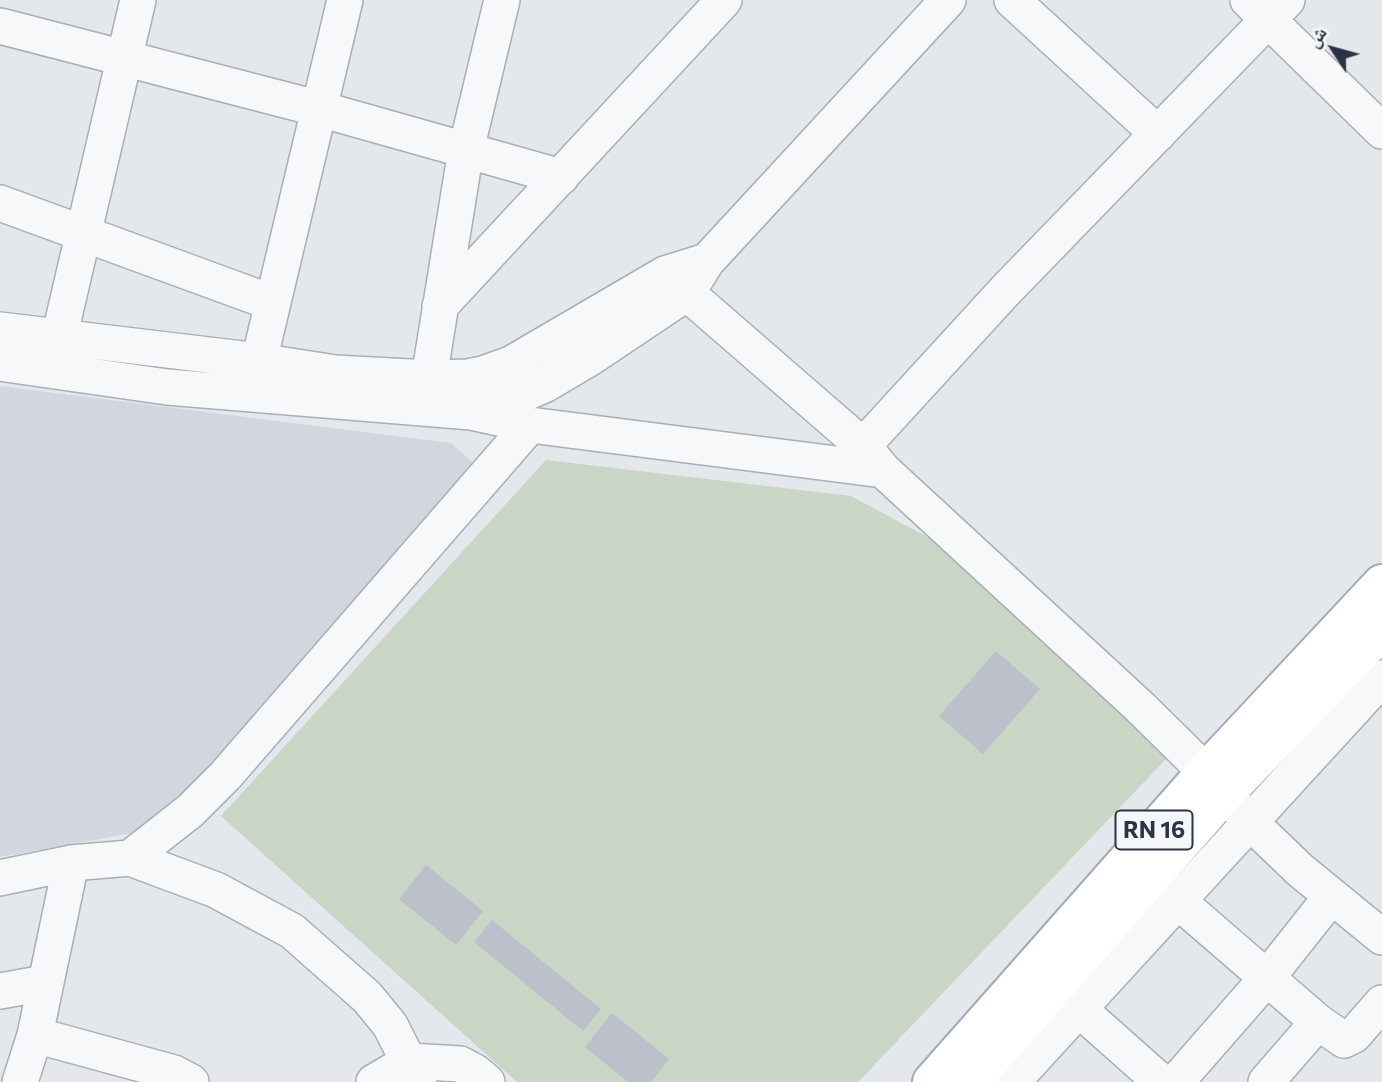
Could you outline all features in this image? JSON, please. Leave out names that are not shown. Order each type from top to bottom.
[{"type":"main road","name":"RN 16","points":[[971,1082],[1067,999],[1326,666],[1382,584]]},
{"type":"main road","name":"RN 16","points":[[1326,666],[1382,630]]},
{"type":"main road","name":"RN 16","points":[[932,1082],[1227,796]]},
{"type":"street","points":[[59,338],[138,0]]},
{"type":"street","points":[[259,362],[345,0]]},
{"type":"street","points":[[429,378],[466,150],[502,0]]},
{"type":"street","points":[[440,306],[724,0]]},
{"type":"street","points":[[1012,0],[1158,134]]},
{"type":"street","points":[[471,412],[512,399],[546,384],[590,358],[676,283],[707,261],[930,6]]},
{"type":"street","points":[[873,458],[1005,291],[1158,134],[1268,6],[1382,131]]},
{"type":"street","points":[[0,26],[320,109],[561,177]]},
{"type":"street","points":[[0,203],[273,303]]},
{"type":"street","points":[[676,283],[873,458],[1069,640],[1300,870],[1382,937]]},
{"type":"street","points":[[0,330],[335,373],[429,378],[468,377],[511,364],[676,283]]},
{"type":"street","points":[[0,363],[167,387],[471,412],[530,425],[873,458]]},
{"type":"street","points":[[130,858],[190,811],[225,776],[530,425]]},
{"type":"street","points":[[1012,1082],[1067,999],[1178,901],[1227,796],[1382,678]]},
{"type":"street","points":[[0,878],[71,863],[130,858],[216,890],[292,931],[367,997],[390,1025],[414,1071]]},
{"type":"street","points":[[15,1076],[35,1035],[71,863]]},
{"type":"street","points":[[1176,1082],[1266,979],[1331,897]]},
{"type":"street","points":[[1178,901],[1266,979],[1344,1040],[1354,1035],[1382,1003]]},
{"type":"street","points":[[0,991],[45,983]]},
{"type":"street","points":[[1067,999],[1161,1082]]},
{"type":"street","points":[[1266,1082],[1318,1022]]},
{"type":"street","points":[[35,1035],[174,1073],[191,1082]]},
{"type":"street","points":[[374,1082],[414,1071],[460,1064],[487,1082]]},
{"type":"shaded area","points":[[0,386],[451,443],[478,467],[194,802],[133,833],[0,857]]},
{"type":"green space","points":[[546,460],[851,496],[933,540],[1169,756],[858,1082],[517,1082],[221,816]]},
{"type":"building","points":[[996,651],[1040,689],[983,754],[939,716]]},
{"type":"building","points":[[426,865],[483,911],[456,945],[399,899]]},
{"type":"building","points":[[492,920],[601,1009],[583,1031],[474,942]]},
{"type":"building","points":[[612,1013],[669,1059],[651,1082],[628,1082],[585,1047]]}]
